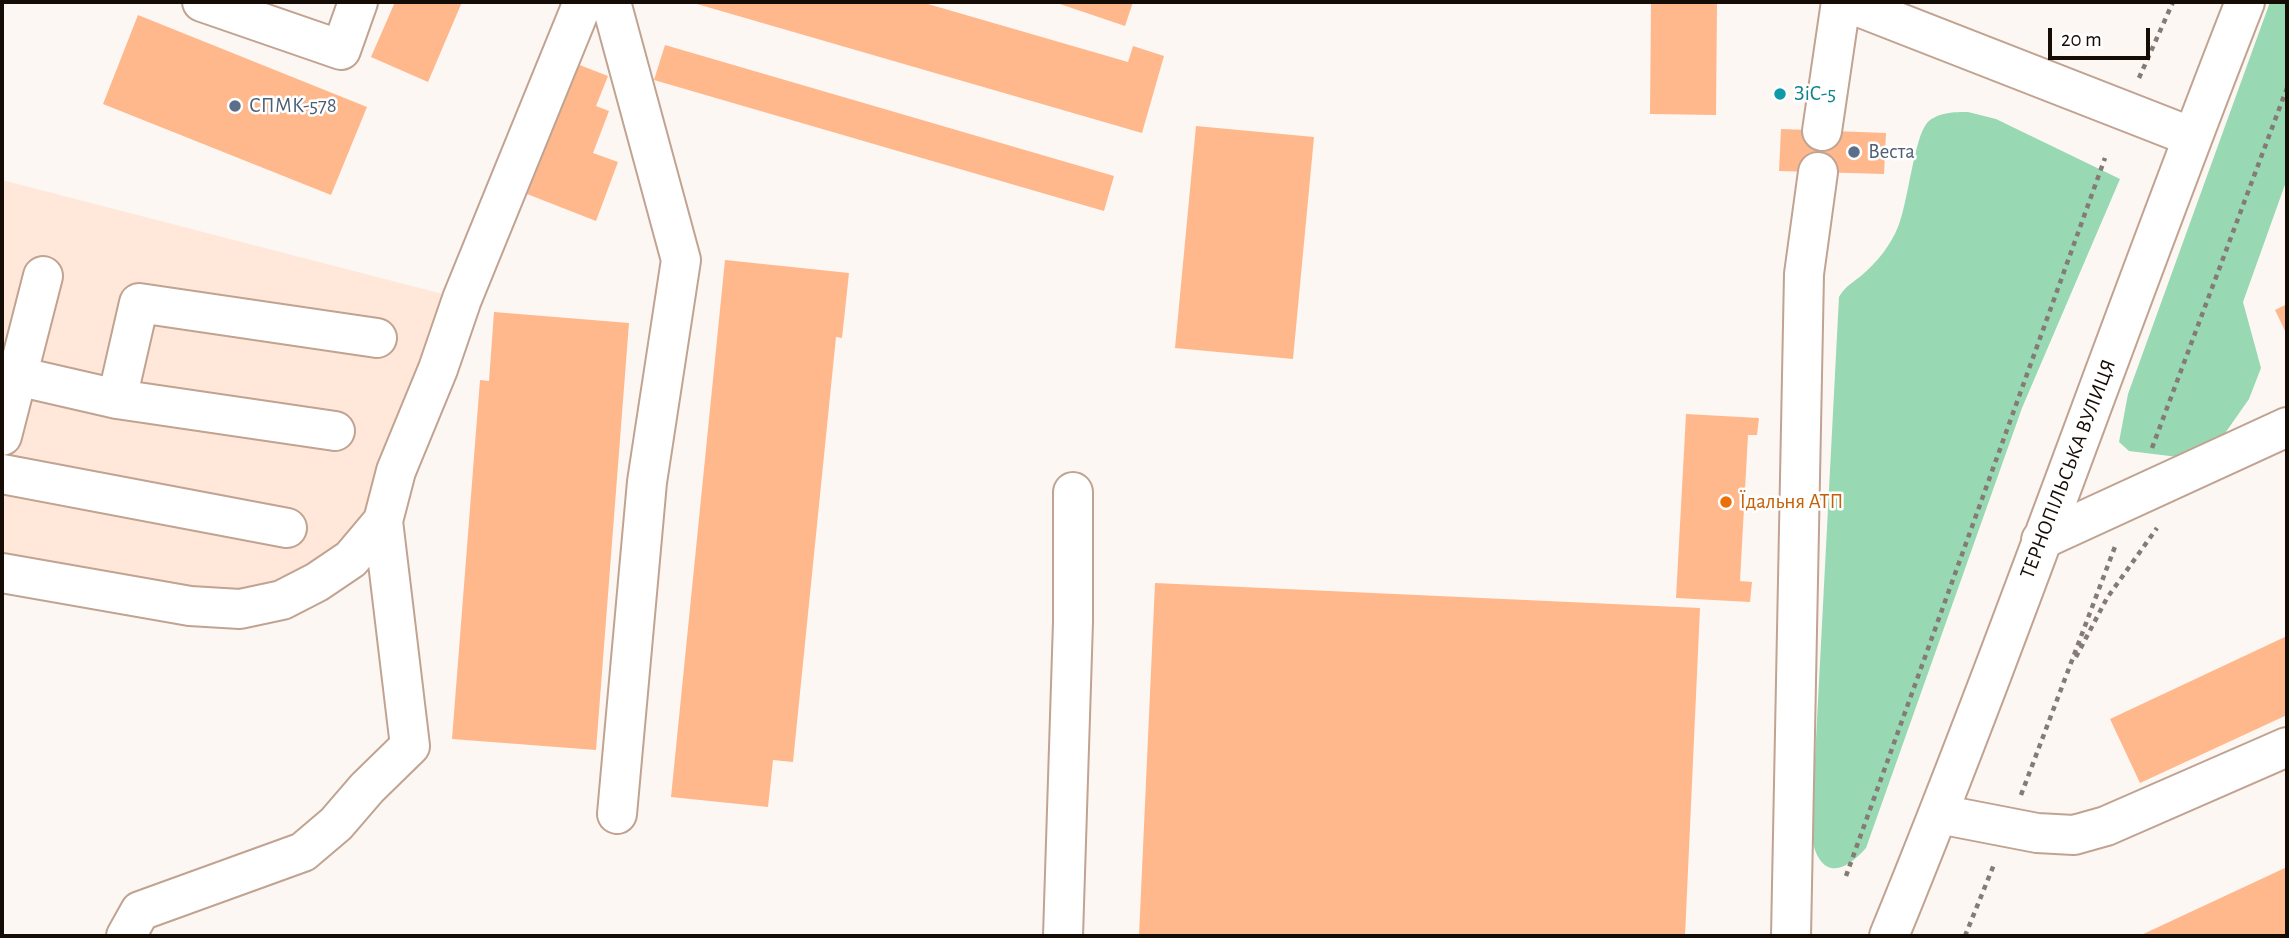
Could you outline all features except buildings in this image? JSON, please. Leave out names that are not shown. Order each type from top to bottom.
[{"type":"main road","points":[[202,2],[341,50],[358,2]]},
{"type":"main road","points":[[125,936],[140,911],[303,852],[335,824],[410,746],[383,521],[396,471],[438,369],[462,299],[583,2]]},
{"type":"main road","points":[[611,2],[681,260],[647,482],[617,814]]},
{"type":"main road","points":[[1822,131],[1843,2],[2192,137]]},
{"type":"main road","name":"ТЕРНОПІЛЬСЬКА ВУЛИЦЯ","points":[[1889,936],[1939,814],[2245,2]]},
{"type":"main road","points":[[1791,936],[1804,274],[1818,172]]},
{"type":"main road","points":[[2,436],[43,276]]},
{"type":"main road","points":[[117,399],[139,303],[377,338]]},
{"type":"main road","points":[[17,376],[117,399],[335,431]]},
{"type":"main road","points":[[2042,540],[2287,427]]},
{"type":"main road","points":[[2,474],[287,528]]},
{"type":"main road","points":[[1063,936],[1073,622],[1073,492]]},
{"type":"main road","points":[[2,573],[190,606],[240,609],[282,600],[317,582],[351,559],[383,521]]},
{"type":"main road","points":[[1939,814],[2037,833],[2074,835],[2106,826],[2287,747]]},
{"type":"path","points":[[2137,83],[2173,2]]},
{"type":"path","points":[[1846,876],[2105,158]]},
{"type":"path","points":[[2066,676],[2107,598],[2163,521]]},
{"type":"shaded area","points":[[2,180],[462,299],[383,521],[282,600],[2,573]]},
{"type":"green space","points":[[2270,2],[2287,2],[2287,179],[2243,302],[2261,368],[2249,399],[2221,439],[2186,458],[2129,451],[2119,442],[2128,394]]},
{"type":"green space","points":[[1968,112],[1996,119],[2120,179],[2022,408],[1866,848],[1848,864],[1832,868],[1819,859],[1811,835],[1839,297],[1878,259],[1895,234],[1902,216],[1918,142],[1927,123],[1941,115]]},
{"type":"place","name":"ЗіС-5","points":[[1780,94]]},
{"type":"place","name":"СПМК-578","points":[[235,106]]},
{"type":"place","name":"Веста","points":[[1854,152]]},
{"type":"place","name":"Їдальня АТП","points":[[1726,502]]}]
